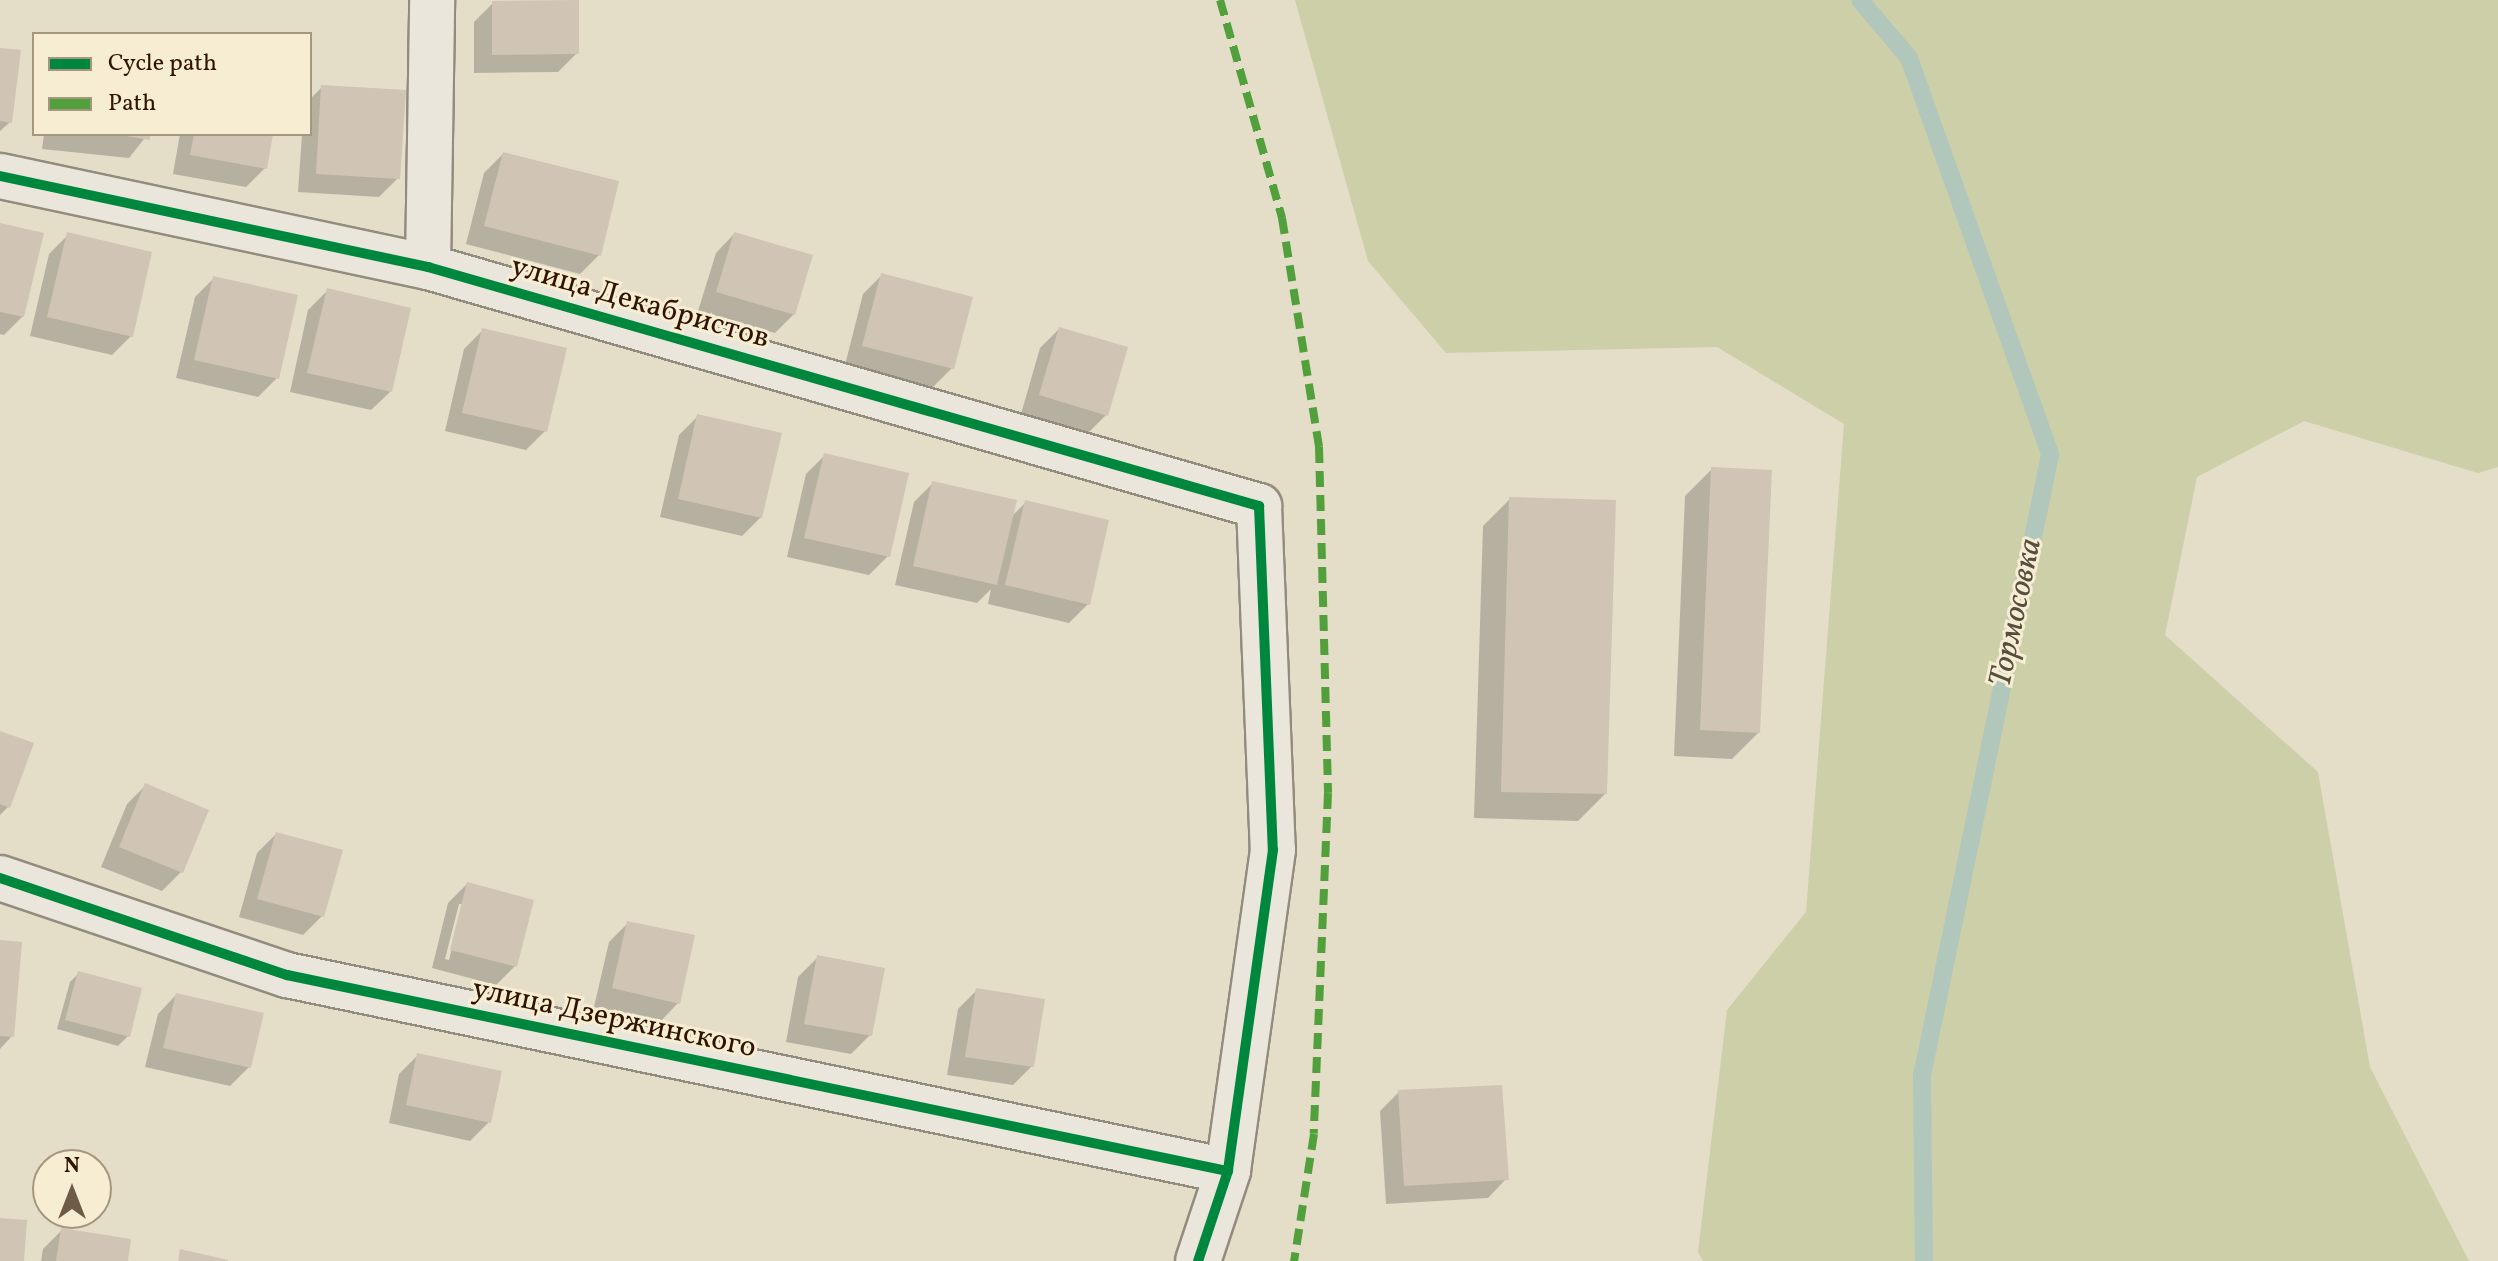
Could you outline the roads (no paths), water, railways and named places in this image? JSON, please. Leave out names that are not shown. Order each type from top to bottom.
[{"type":"street","points":[[428,267],[432,0]]},
{"type":"street","name":"улица Декабристов","points":[[0,176],[428,267],[1259,506],[1273,850],[1228,1171]]},
{"type":"street","name":"улица Дзержинского","points":[[0,878],[287,975],[1228,1171]]},
{"type":"street","points":[[1198,1261],[1228,1171]]},
{"type":"waterway","name":"Тормосовка","points":[[1860,0],[1909,58],[2050,455],[1922,1076],[1924,1261]]}]
